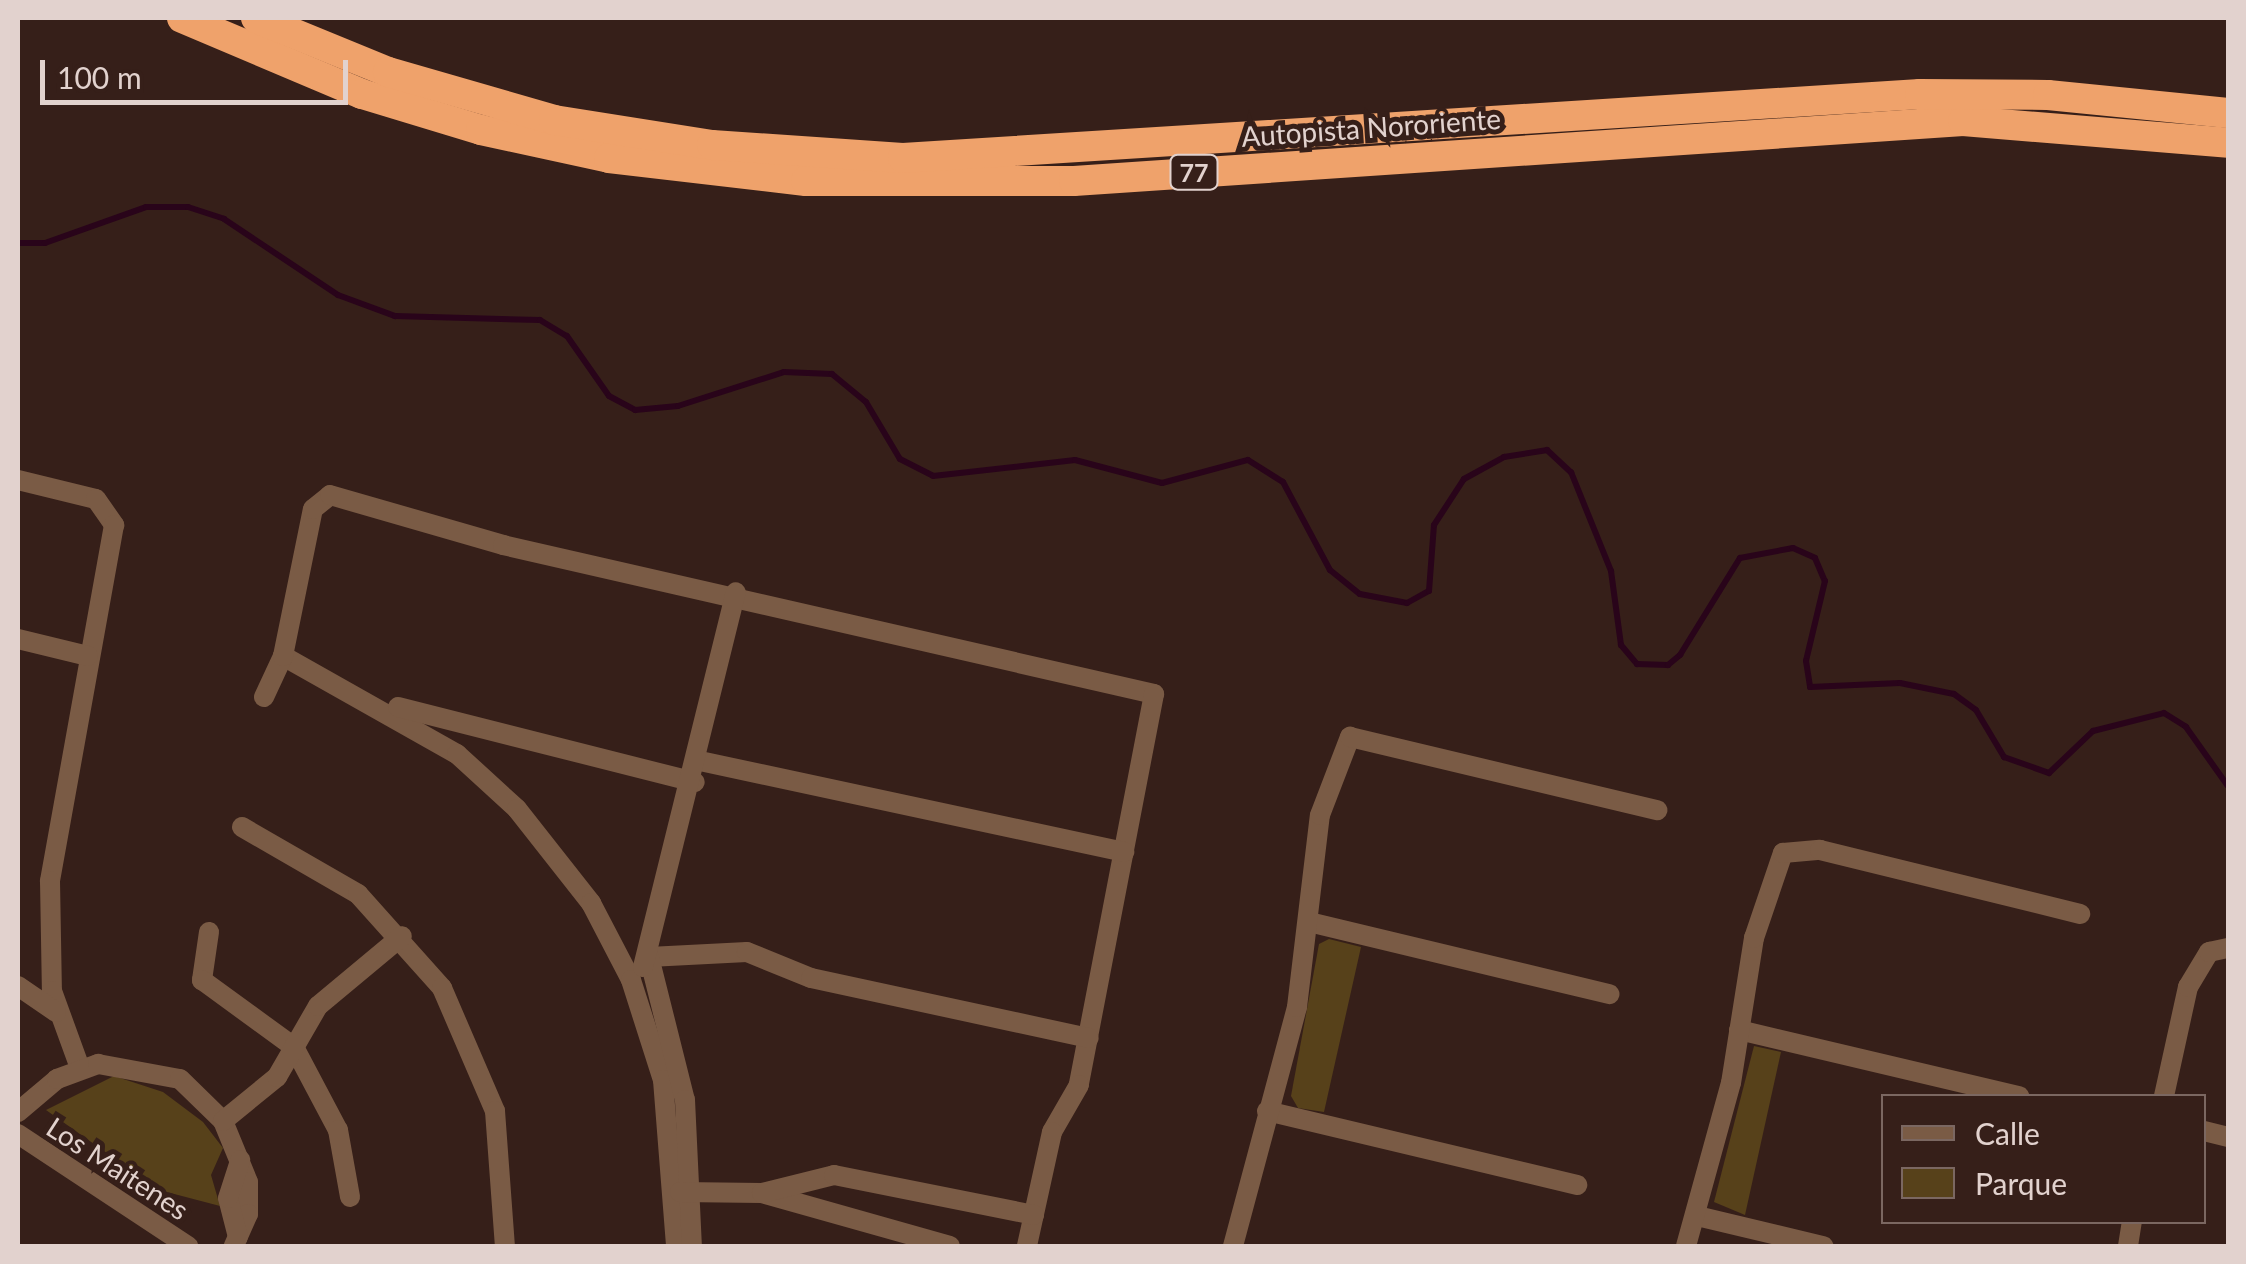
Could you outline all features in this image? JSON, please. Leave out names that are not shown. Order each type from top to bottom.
[{"type":"highway","name":"Autopista Nororiente","points":[[182,18],[362,94],[544,146],[871,185],[1074,181],[1964,121],[2228,143]]},
{"type":"highway","name":"Autopista Nororiente","points":[[256,18],[388,72],[554,120],[712,145],[903,158],[1910,95],[2048,95],[2228,113]]},
{"type":"street","points":[[18,480],[96,499],[112,516],[52,855],[56,1012],[80,1068]]},
{"type":"street","points":[[264,697],[283,656],[313,509],[330,495],[502,545],[736,592],[1154,694],[1089,1038],[1027,1246]]},
{"type":"street","points":[[632,980],[649,957],[697,771],[736,592]]},
{"type":"street","points":[[18,639],[88,656]]},
{"type":"street","points":[[283,656],[372,699],[445,745],[544,838],[632,980],[664,1080],[692,1246]]},
{"type":"street","points":[[372,699],[464,726],[1124,852]]},
{"type":"street","points":[[445,745],[464,726]]},
{"type":"street","points":[[1233,1246],[1309,922],[1320,815],[1350,737],[1656,810]]},
{"type":"street","points":[[242,828],[332,874],[402,936],[459,1016],[485,1078],[504,1162],[505,1246]]},
{"type":"street","points":[[1686,1246],[1697,1216],[1739,1030],[1760,913],[1775,862],[1790,849],[2080,914]]},
{"type":"street","points":[[1309,922],[1610,994]]},
{"type":"street","points":[[209,932],[202,980],[294,1047],[338,1130],[350,1196]]},
{"type":"street","points":[[224,1121],[278,1077],[318,1006],[402,936]]},
{"type":"street","points":[[2164,1094],[2188,987],[2209,952],[2228,948]]},
{"type":"street","points":[[649,957],[746,952],[811,978],[1089,1038]]},
{"type":"street","points":[[649,957],[685,1100],[685,1191],[676,1246]]},
{"type":"street","points":[[18,986],[56,1012]]},
{"type":"street","points":[[1739,1030],[2010,1094]]},
{"type":"street","points":[[18,1112],[80,1068],[166,1072],[224,1121],[240,1160],[228,1198],[236,1242]]},
{"type":"street","points":[[1267,1111],[1577,1185]]},
{"type":"street","name":"Los Maitenes","points":[[18,1134],[188,1246]]},
{"type":"street","points":[[762,1193],[834,1175],[1034,1215]]},
{"type":"street","points":[[685,1191],[762,1193],[950,1246]]},
{"type":"street","points":[[1697,1216],[1824,1246]]},
{"type":"green space","points":[[1329,939],[1361,947],[1324,1112],[1298,1108],[1291,1096],[1319,944]]},
{"type":"green space","points":[[1754,1046],[1781,1052],[1745,1215],[1714,1202]]},
{"type":"green space","points":[[114,1076],[163,1092],[203,1122],[223,1148],[211,1175],[220,1206],[159,1190],[46,1110]]},
{"type":"waterway","points":[[18,243],[45,243],[146,207],[188,207],[224,219],[338,295],[395,316],[540,320],[567,336],[609,396],[635,410],[678,406],[784,372],[832,374],[866,402],[900,459],[933,476],[1075,460],[1162,483],[1248,460],[1283,482],[1330,570],[1360,594],[1407,603],[1429,591],[1434,525],[1464,479],[1504,457],[1547,450],[1571,472],[1611,571],[1621,645],[1637,664],[1668,665],[1680,655],[1740,558],[1793,548],[1815,558],[1825,581],[1806,661],[1810,687],[1900,683],[1954,694],[1976,710],[2004,757],[2049,773],[2093,731],[2164,713],[2186,727],[2228,786]]}]
